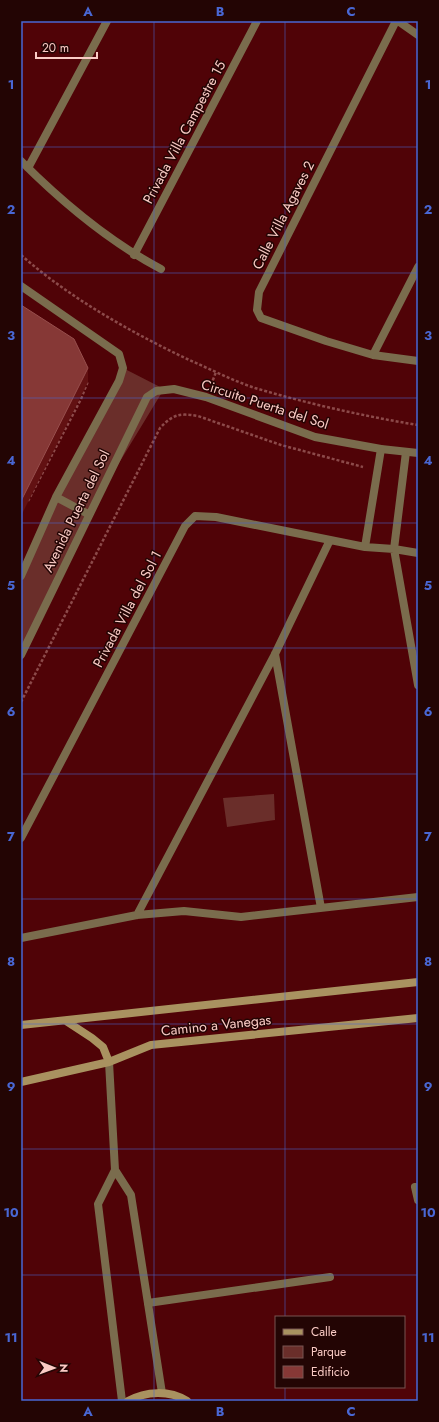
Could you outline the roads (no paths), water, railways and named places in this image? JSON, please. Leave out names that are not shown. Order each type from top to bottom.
[{"type":"main road","name":"Camino a Vanegas","points":[[21,1025],[418,982]]},
{"type":"main road","name":"Camino a Vanegas","points":[[21,1082],[109,1062],[151,1045],[418,1018]]},
{"type":"main road","points":[[66,1021],[103,1047],[109,1062]]},
{"type":"main road","points":[[128,1401],[148,1393],[174,1395],[187,1401]]},
{"type":"street","points":[[28,168],[107,21]]},
{"type":"street","name":"Privada Villa Campestre 15","points":[[134,254],[257,21]]},
{"type":"street","name":"Calle Villa Agaves 2","points":[[418,35],[397,21],[259,292],[257,301],[257,310],[261,318],[326,341],[373,355],[418,361]]},
{"type":"street","points":[[21,161],[80,216],[134,254],[161,269]]},
{"type":"street","points":[[373,355],[418,267]]},
{"type":"street","name":"Avenida Puerta del Sol","points":[[21,286],[119,354],[123,368],[119,381],[56,497],[22,571]]},
{"type":"street","name":"Circuito Puerta del Sol","points":[[164,389],[174,388],[206,397],[315,437],[381,449],[418,453]]},
{"type":"street","name":"Avenida Puerta del Sol","points":[[21,655],[88,514],[147,397],[151,393],[164,389]]},
{"type":"street","points":[[365,547],[381,449]]},
{"type":"street","points":[[406,452],[394,549],[418,685]]},
{"type":"street","points":[[56,497],[88,514]]},
{"type":"street","name":"Privada Villa del Sol 1","points":[[21,838],[190,520],[195,516],[201,515],[216,517],[365,547],[394,549],[418,554]]},
{"type":"street","points":[[137,915],[275,654],[330,540]]},
{"type":"street","points":[[275,654],[321,908]]},
{"type":"street","points":[[21,938],[137,915],[184,911],[241,917],[418,896]]},
{"type":"street","points":[[109,1062],[115,1170],[131,1196],[162,1393]]},
{"type":"street","points":[[115,1170],[98,1204],[122,1401]]},
{"type":"street","points":[[415,1187],[418,1200]]},
{"type":"street","points":[[148,1302],[330,1277]]}]
